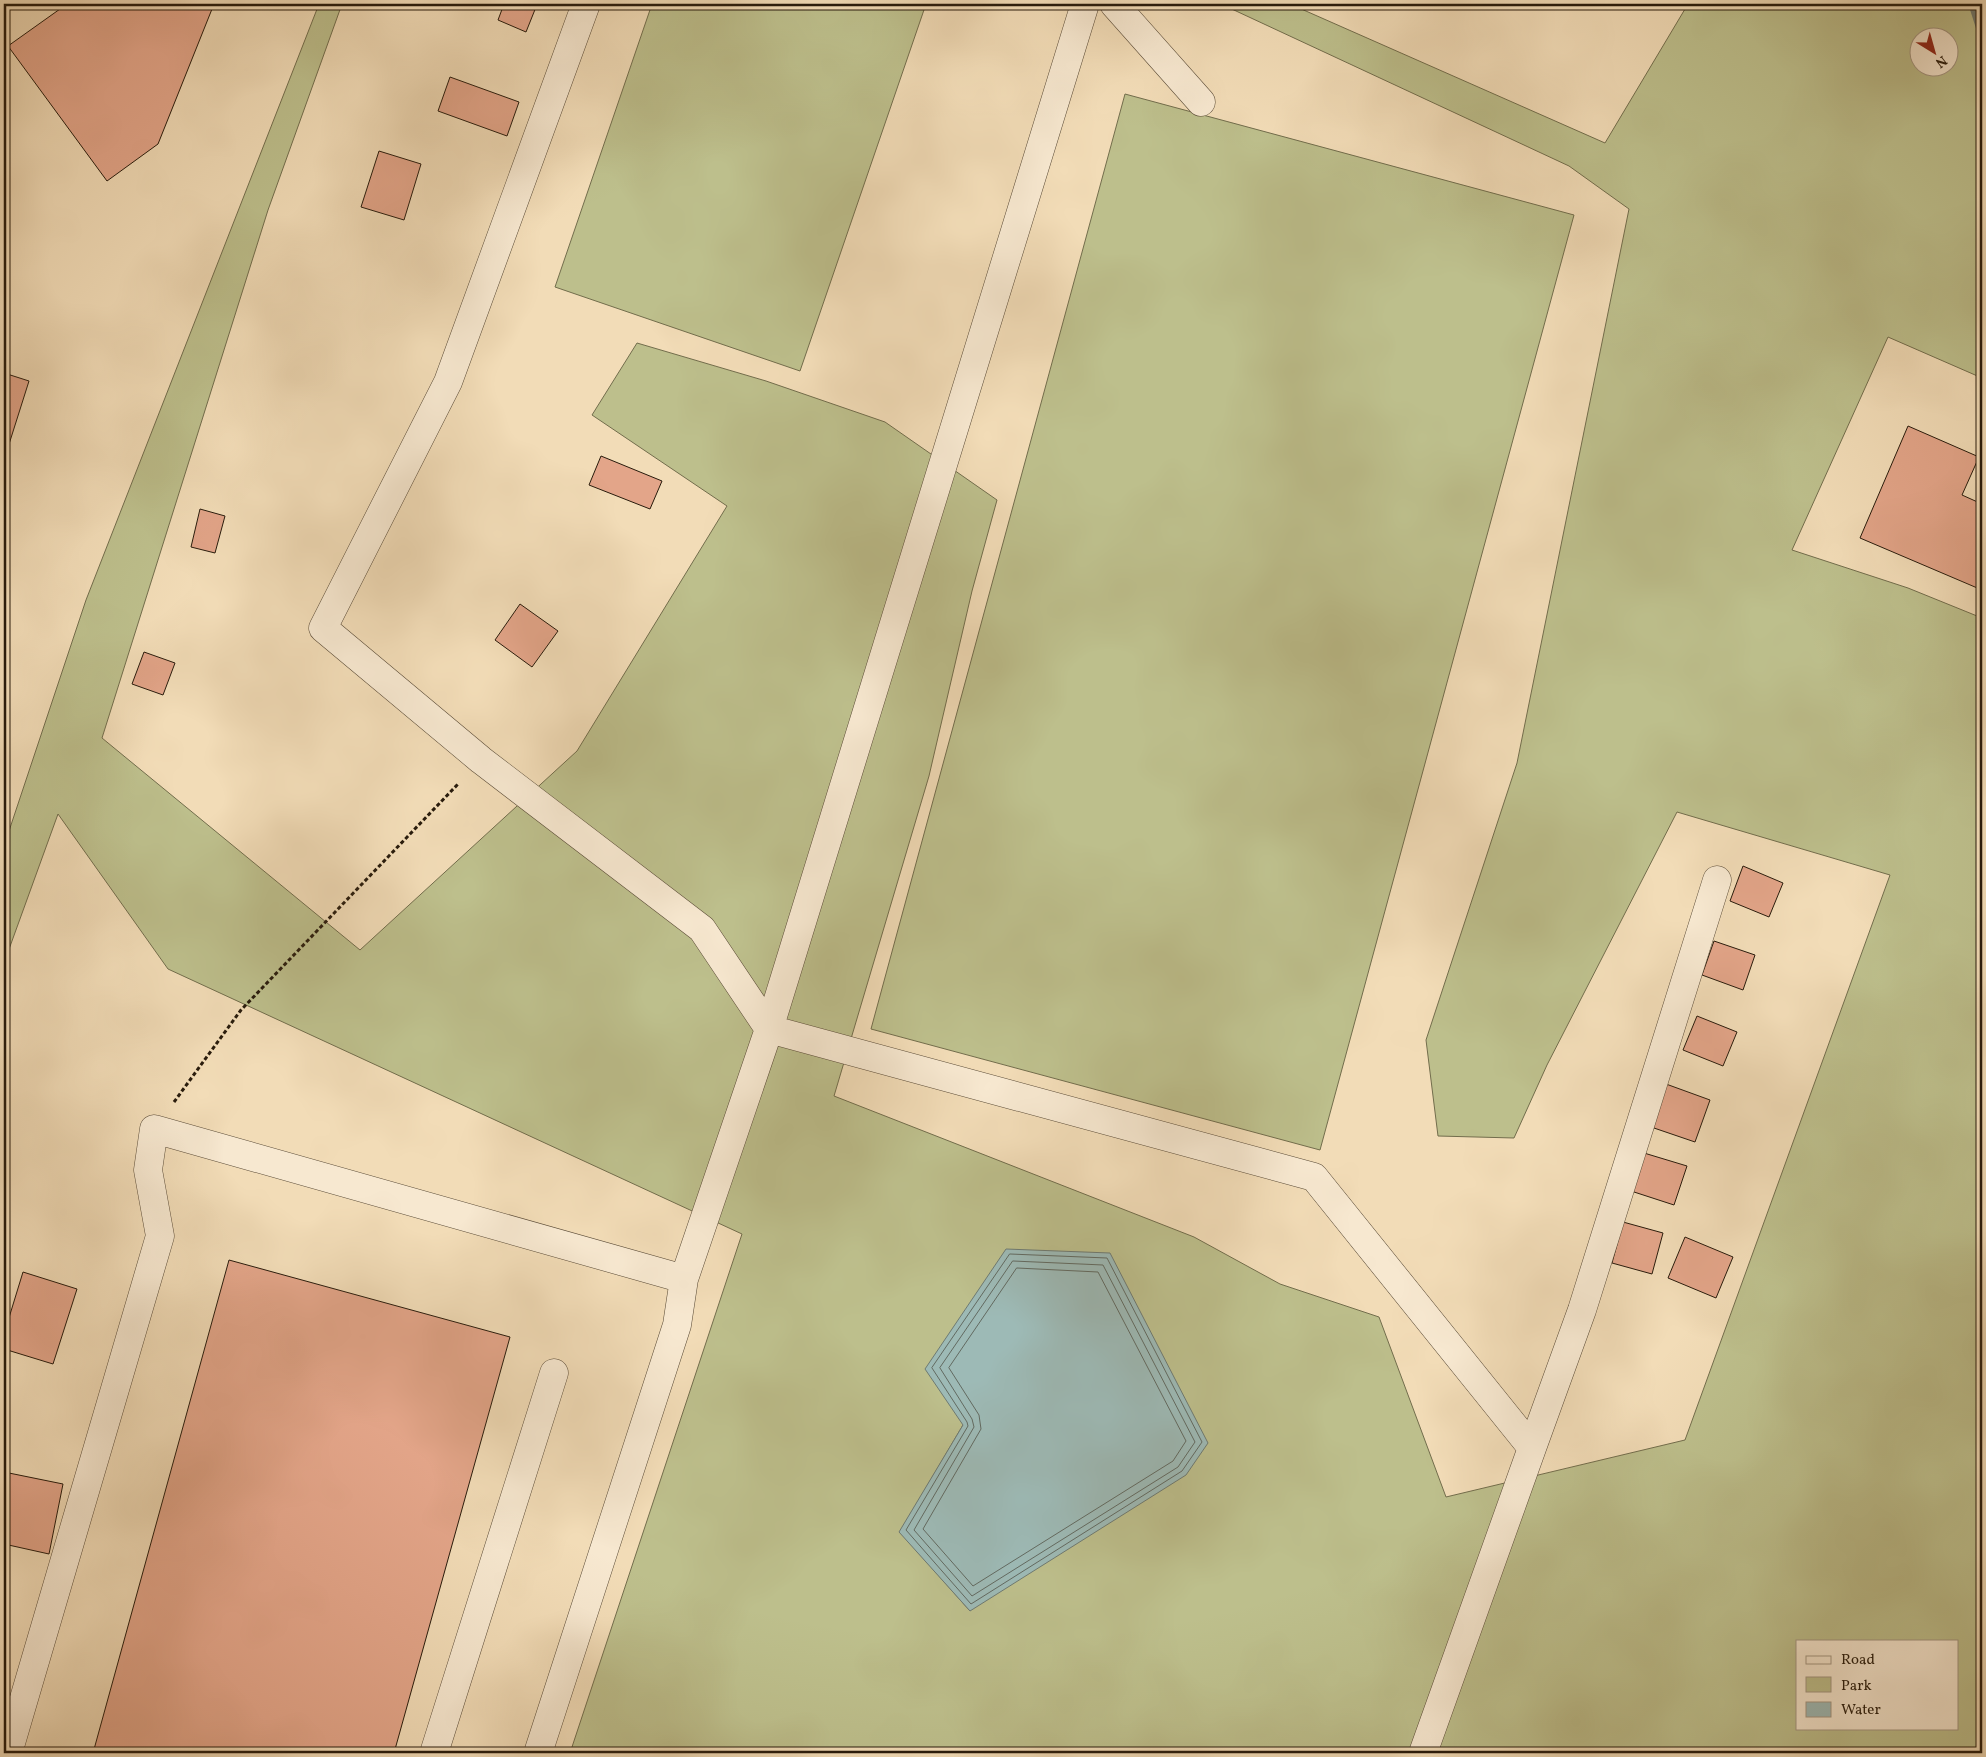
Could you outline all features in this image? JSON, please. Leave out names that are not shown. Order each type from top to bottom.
[{"type":"lane","points":[[586,4],[448,382],[323,628],[482,760],[702,929],[769,1029],[1314,1177],[1532,1448]]},
{"type":"lane","points":[[538,1753],[677,1325],[684,1278],[769,1029],[1085,4]]},
{"type":"lane","points":[[1114,4],[1201,102]]},
{"type":"lane","points":[[1424,1753],[1582,1310],[1717,880]]},
{"type":"lane","points":[[8,1753],[160,1236],[148,1170],[154,1128],[684,1278]]},
{"type":"lane","points":[[434,1753],[554,1373]]},
{"type":"path","points":[[154,1128],[241,1010],[482,760]]},
{"type":"green space","points":[[319,4],[342,4],[268,210],[102,738],[360,950],[577,751],[727,506],[592,415],[637,343],[766,381],[885,422],[997,500],[972,591],[929,776],[834,1096],[1194,1237],[1280,1284],[1379,1317],[1446,1497],[1685,1440],[1890,875],[1677,812],[1547,1065],[1514,1138],[1438,1136],[1426,1040],[1517,763],[1629,209],[1569,166],[1221,4],[1290,4],[1605,143],[1688,4],[1982,4],[1982,378],[1888,337],[1792,550],[1908,588],[1982,618],[1982,1753],[570,1753],[742,1234],[168,969],[58,814],[4,963],[4,846],[86,600]],"holes":[[[963,1425],[970,1611],[900,1532]]]},
{"type":"green space","points":[[652,4],[926,4],[800,371],[555,287]]},
{"type":"green space","points":[[1125,94],[1574,215],[1320,1150],[871,1029]]},
{"type":"water","points":[[1006,1249],[1110,1253],[1208,1443],[1186,1475],[970,1611],[899,1532],[963,1425],[925,1369]]},
{"type":"building","points":[[67,4],[214,4],[158,144],[107,181],[8,46]]},
{"type":"building","points":[[504,4],[527,4],[536,7],[526,32],[498,20]]},
{"type":"building","points":[[450,77],[519,102],[507,136],[438,111]]},
{"type":"building","points":[[379,151],[421,164],[404,220],[361,207]]},
{"type":"building","points":[[4,373],[29,381],[4,460]]},
{"type":"building","points":[[1908,426],[1979,457],[1962,495],[1982,504],[1982,590],[1860,538]]},
{"type":"building","points":[[601,456],[662,481],[650,509],[589,485]]},
{"type":"building","points":[[200,509],[225,516],[215,553],[191,547]]},
{"type":"building","points":[[520,604],[558,631],[532,667],[495,640]]},
{"type":"building","points":[[144,652],[175,663],[163,695],[132,684]]},
{"type":"building","points":[[1743,866],[1783,883],[1769,917],[1730,901]]},
{"type":"building","points":[[1714,941],[1755,955],[1743,990],[1702,975]]},
{"type":"building","points":[[1697,1016],[1737,1032],[1723,1066],[1683,1050]]},
{"type":"building","points":[[1666,1084],[1710,1100],[1695,1142],[1651,1127]]},
{"type":"building","points":[[1644,1153],[1687,1166],[1674,1205],[1631,1191]]},
{"type":"building","points":[[1623,1222],[1663,1233],[1652,1274],[1612,1263]]},
{"type":"building","points":[[1685,1237],[1733,1257],[1716,1298],[1668,1278]]},
{"type":"building","points":[[229,1260],[510,1337],[394,1753],[93,1753]]},
{"type":"building","points":[[23,1272],[77,1289],[53,1364],[4,1349],[4,1334]]},
{"type":"building","points":[[4,1472],[63,1484],[49,1554],[4,1544]]},
{"type":"waterway","points":[[1974,4],[1982,29]]}]
